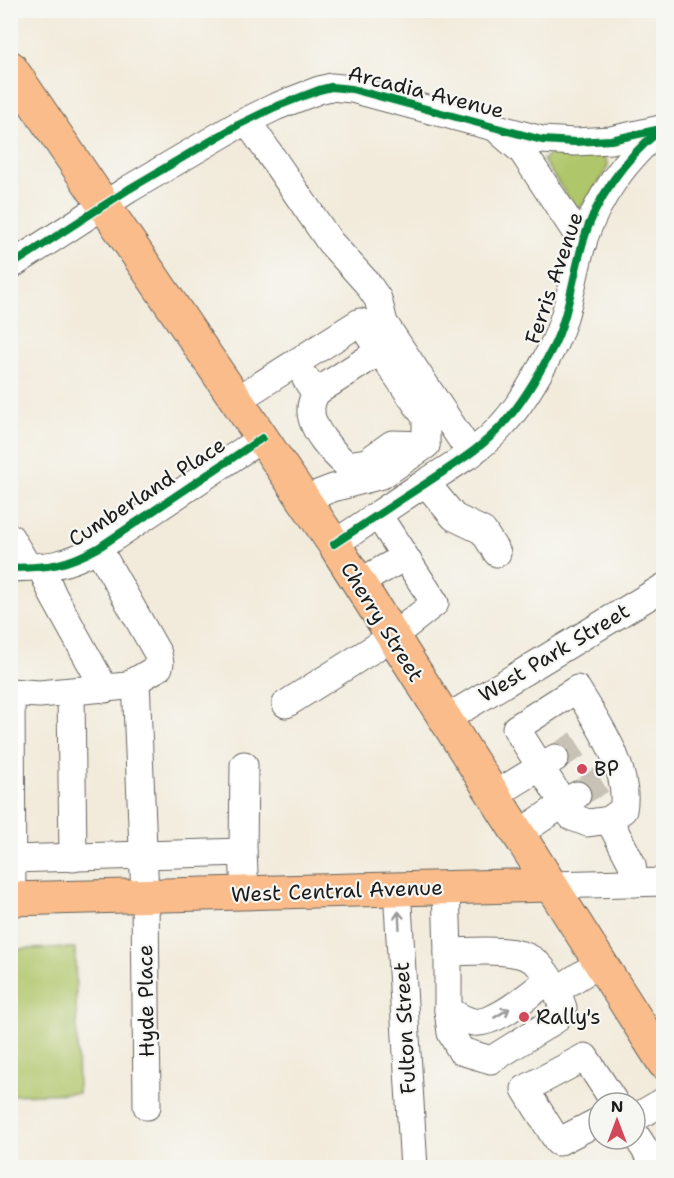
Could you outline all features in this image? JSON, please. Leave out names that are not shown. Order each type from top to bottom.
[{"type":"main road","name":"Cherry Street","points":[[10,67],[334,544],[663,1063]]},
{"type":"main road","name":"West Central Avenue","points":[[11,880],[145,896],[551,885]]},
{"type":"street","name":"Arcadia Avenue","points":[[10,266],[104,204],[247,121],[319,90],[336,87],[352,89],[542,140],[575,142],[611,140],[662,128]]},
{"type":"street","points":[[247,121],[330,242],[368,283],[378,299],[384,323],[471,454]]},
{"type":"street","name":"Arcadia Avenue","points":[[491,127],[505,135],[522,151],[583,243]]},
{"type":"street","name":"Ferris Avenue","points":[[334,544],[471,454],[515,410],[552,349],[570,303],[583,243],[595,212],[628,162],[662,128]]},
{"type":"street","points":[[237,400],[360,322],[426,418],[426,445]]},
{"type":"street","points":[[380,351],[315,393],[310,410],[316,428],[331,451],[347,465],[368,462],[392,444],[426,445]]},
{"type":"street","points":[[296,363],[315,393]]},
{"type":"street","name":"Cumberland Place","points":[[27,567],[55,566],[76,560],[98,548],[262,438]]},
{"type":"street","points":[[304,499],[333,488],[382,475],[426,445]]},
{"type":"street","points":[[426,483],[454,518],[483,531],[497,553]]},
{"type":"street","points":[[286,704],[392,637],[435,603],[378,515]]},
{"type":"street","points":[[10,537],[27,567],[53,595],[105,689]]},
{"type":"street","points":[[98,548],[158,654],[159,667],[127,686],[39,694],[11,692],[11,880],[73,858],[243,852]]},
{"type":"street","points":[[358,583],[405,557]]},
{"type":"street","name":"West Park Street","points":[[444,720],[663,587]]},
{"type":"street","name":"Hyde Place","points":[[136,680],[145,896],[147,1106]]},
{"type":"street","points":[[577,689],[592,735],[608,740],[612,774],[626,799],[624,810],[609,820],[588,824],[572,818],[570,799],[548,762],[516,728],[577,689]]},
{"type":"street","points":[[71,692],[73,858]]},
{"type":"street","points":[[493,796],[548,762]]},
{"type":"street","points":[[244,765],[245,893]]},
{"type":"street","points":[[518,834],[570,799]]},
{"type":"street","points":[[609,820],[632,864],[633,883]]},
{"type":"street","name":"West Central Avenue","points":[[551,885],[663,882]]},
{"type":"street","points":[[446,888],[448,1010],[451,1033],[461,1051],[491,1060],[555,1020],[563,1008],[553,985],[533,960],[509,952],[448,952]]},
{"type":"street","name":"Fulton Street","points":[[397,889],[414,1167]]},
{"type":"street","points":[[448,1010],[473,1023],[485,1022],[553,985],[600,963]]},
{"type":"street","points":[[587,1126],[558,1142],[525,1089],[585,1057],[607,1091]]},
{"type":"street","points":[[647,1111],[663,1101]]},
{"type":"street","points":[[646,1151],[657,1167]]},
{"type":"green space","points":[[551,152],[584,152],[601,156],[606,160],[608,165],[604,174],[588,200],[579,208],[575,208],[543,160]]},
{"type":"green space","points":[[75,948],[78,1093],[11,1095],[11,949]]},
{"type":"tunnel","points":[[555,758],[583,741]]},
{"type":"tunnel","points":[[578,794],[605,778]]},
{"type":"cycle path","points":[[10,266],[129,189],[238,125],[275,107],[331,87],[352,89],[542,140],[575,142],[611,140],[661,129]]},
{"type":"cycle path","points":[[334,544],[466,456],[486,441],[511,415],[524,398],[557,338],[583,242],[595,211],[623,167],[659,131]]},
{"type":"cycle path","points":[[10,568],[56,565],[98,548],[262,438]]},
{"type":"place","name":"BP","points":[[582,769]]},
{"type":"place","name":"Rally's","points":[[524,1017]]}]
